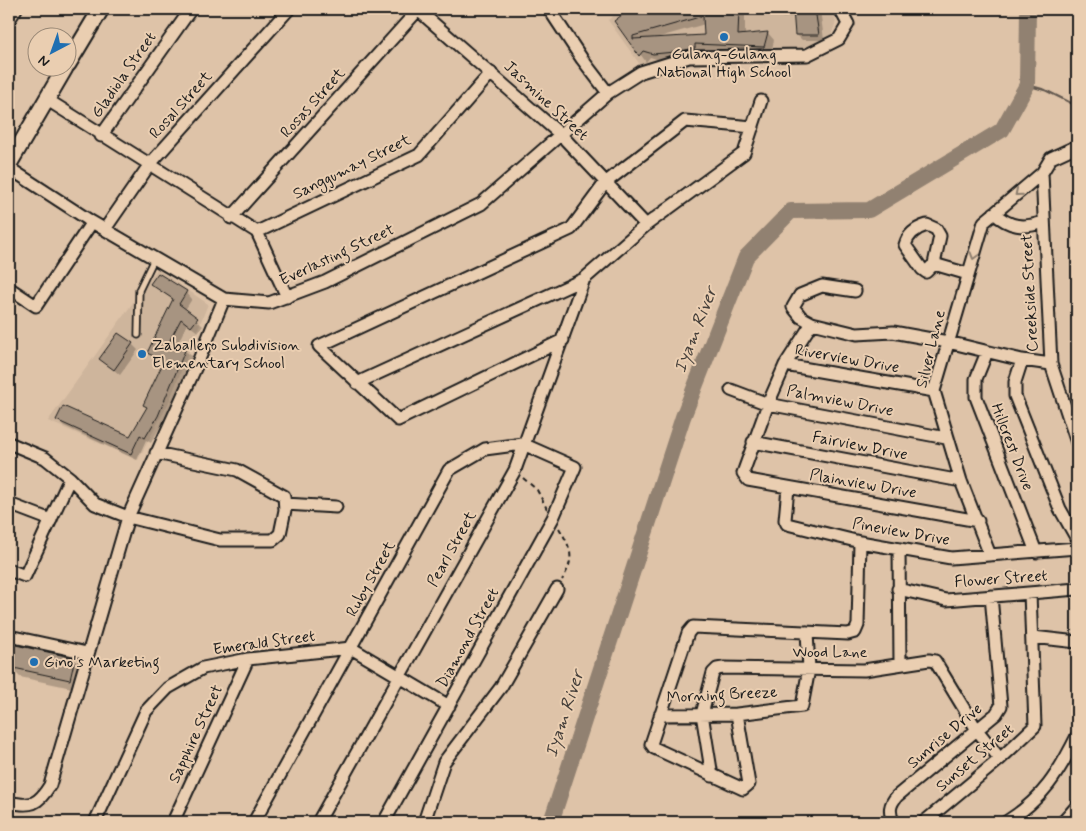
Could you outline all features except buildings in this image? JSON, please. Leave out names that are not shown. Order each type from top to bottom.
[{"type":"street","points":[[9,20],[16,9]]},
{"type":"street","points":[[78,47],[101,9]]},
{"type":"street","name":"Gladiola Street","points":[[101,136],[191,9]]},
{"type":"street","name":"Rosal Street","points":[[105,229],[150,164],[289,9]]},
{"type":"street","name":"Jasmine Street","points":[[418,9],[561,135],[646,225]]},
{"type":"street","name":"Rosas Street","points":[[231,218],[418,9]]},
{"type":"street","points":[[549,9],[582,59],[608,93]]},
{"type":"street","name":"Everlasting Street","points":[[9,168],[92,222],[224,299],[269,303],[325,282],[481,204],[608,93],[641,72],[689,57],[807,55],[839,40],[848,24],[840,9]]},
{"type":"street","name":"Sanggumay Street","points":[[257,232],[419,155],[491,73]]},
{"type":"street","points":[[9,164],[59,78]]},
{"type":"street","points":[[46,99],[101,136],[150,164],[231,218],[257,232],[286,297]]},
{"type":"street","points":[[357,383],[584,279],[646,225],[744,153],[761,101]]},
{"type":"street","points":[[563,340],[398,420],[319,346],[571,229],[605,183],[685,121],[753,127]]},
{"type":"street","points":[[1042,173],[1051,158],[1072,148]]},
{"type":"street","name":"Silver Lane","points":[[990,555],[946,438],[934,390],[984,222],[1042,173]]},
{"type":"street","name":"Creekside Street","points":[[1042,173],[1050,364],[1077,443]]},
{"type":"street","points":[[994,213],[1003,221],[1019,226],[1043,222]]},
{"type":"street","points":[[9,288],[36,306],[92,222]]},
{"type":"street","points":[[934,264],[968,274]]},
{"type":"street","name":"Pearl Street","points":[[318,822],[515,470],[584,279]]},
{"type":"street","points":[[855,291],[822,286],[800,295],[793,307],[801,316],[812,323],[857,334],[893,332],[948,342],[1022,360],[1050,364]]},
{"type":"street","points":[[9,802],[26,806],[41,800],[50,785],[128,517],[198,362],[224,299]]},
{"type":"street","points":[[753,442],[785,365],[812,323]]},
{"type":"street","name":"Hillcrest Drive","points":[[987,352],[976,380],[976,397],[1036,552]]},
{"type":"street","points":[[1022,360],[1014,382],[1015,396],[1060,509],[1077,539]]},
{"type":"street","name":"Riverview Drive","points":[[785,365],[934,390]]},
{"type":"street","name":"Palmview Drive","points":[[730,390],[768,404],[946,438]]},
{"type":"street","name":"Plainview Drive","points":[[753,442],[743,473],[748,480],[978,521]]},
{"type":"street","name":"Fairview Drive","points":[[753,442],[961,481]]},
{"type":"street","points":[[9,443],[45,458],[70,478],[95,504],[128,517],[220,540],[273,540],[280,534],[285,504],[284,496],[237,470],[156,453]]},
{"type":"street","name":"Diamond Street","points":[[384,822],[553,518],[574,467],[523,444]]},
{"type":"street","name":"Ruby Street","points":[[254,822],[450,470],[485,449],[523,444]]},
{"type":"street","points":[[9,570],[25,576],[70,478]]},
{"type":"street","name":"Pineview Drive","points":[[788,488],[785,520],[787,524],[860,542],[951,558],[1077,548]]},
{"type":"street","points":[[9,504],[50,520]]},
{"type":"street","points":[[285,504],[336,507]]},
{"type":"street","points":[[737,714],[749,784],[747,788],[744,789],[712,776],[654,748],[651,744],[688,633],[693,627],[848,634],[855,632],[858,625],[860,542]]},
{"type":"street","points":[[899,549],[900,664]]},
{"type":"street","points":[[424,822],[444,762],[501,687],[557,589]]},
{"type":"street","name":"Flower Street","points":[[898,589],[946,600],[1077,589]]},
{"type":"street","name":"Sunset Street","points":[[924,822],[1000,759],[1036,726],[1030,593]]},
{"type":"street","name":"Sunrise Drive","points":[[892,822],[889,812],[892,803],[996,714],[1001,706],[991,596]]},
{"type":"street","name":"Morning Breeze","points":[[660,715],[737,714],[802,706],[809,669],[807,632]]},
{"type":"street","points":[[1033,636],[1077,642]]},
{"type":"street","points":[[9,638],[87,653]]},
{"type":"street","points":[[351,648],[449,706]]},
{"type":"street","name":"Emerald Street","points":[[95,822],[146,712],[168,688],[203,668],[248,659],[351,648]]},
{"type":"street","name":"Sapphire Street","points":[[173,822],[248,659]]},
{"type":"street","name":"Wood Lane","points":[[712,776],[702,714],[713,673],[717,669],[864,670],[935,661],[977,730],[1000,759]]},
{"type":"street","points":[[1006,822],[1029,808],[1061,770],[1077,736]]},
{"type":"street","points":[[1063,822],[1077,806]]},
{"type":"lane","points":[[138,335],[139,290],[154,259]]},
{"type":"path","points":[[515,470],[537,490],[571,552],[570,565],[557,589]]},
{"type":"shaded area","name":"Gulang-Gulang National High School","points":[[622,9],[831,9],[836,21],[832,33],[825,41],[812,46],[756,53],[706,50],[641,66],[608,20]]},
{"type":"shaded area","name":"Zaballero Subdivision Elementary School","points":[[157,269],[208,304],[168,404],[138,460],[48,421]]},
{"type":"waterway","name":"Iyam River","points":[[551,822],[683,417],[746,257],[791,211],[869,210],[1002,130],[1027,85],[1028,9]]},
{"type":"waterway","points":[[1027,85],[1045,90],[1077,106]]},
{"type":"waterway","points":[[1077,271],[1077,323]]},
{"type":"place","name":"Gulang-Gulang National High School","points":[[724,37]]},
{"type":"place","name":"Zaballero Subdivision Elementary School","points":[[142,354]]},
{"type":"place","name":"Gino's Marketing","points":[[34,662]]}]
